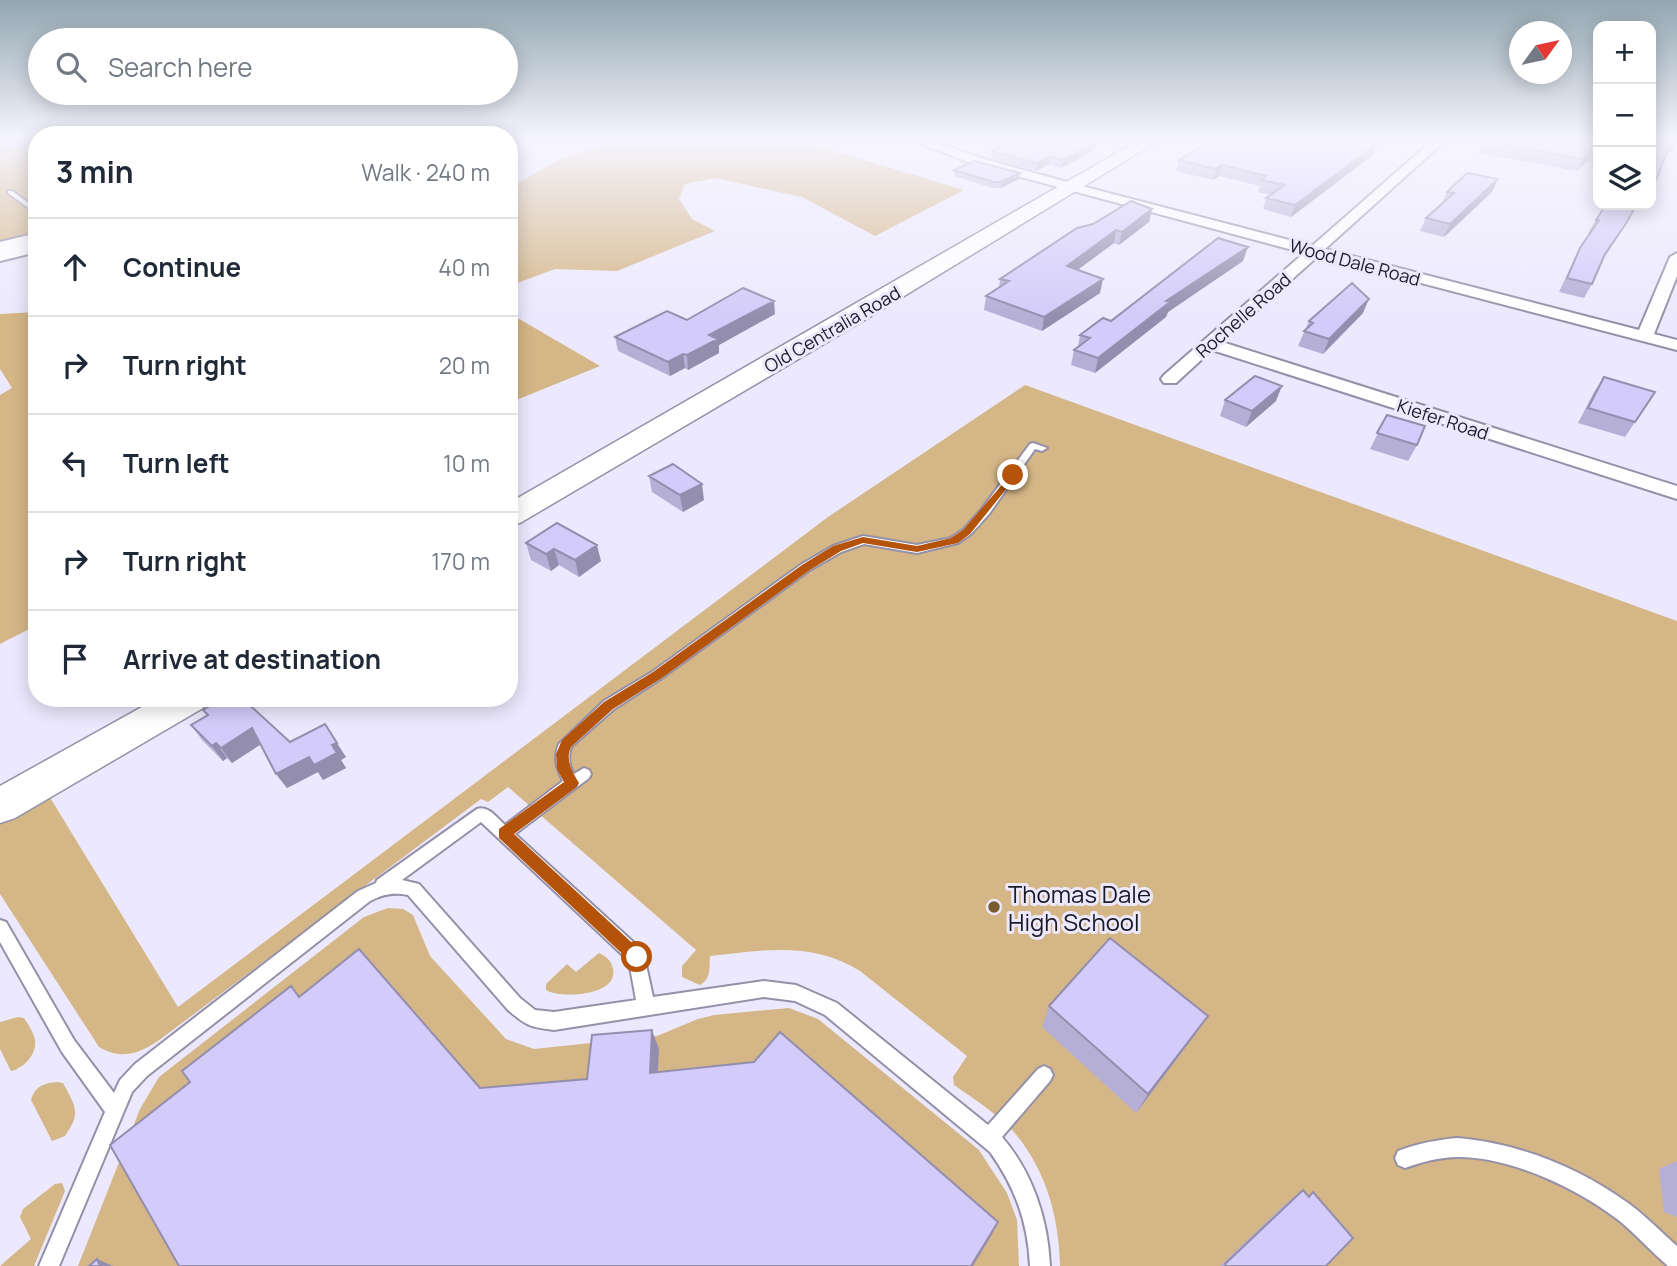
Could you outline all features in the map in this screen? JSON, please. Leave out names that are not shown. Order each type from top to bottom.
[{"type":"main road","points":[[0,249],[28,242]]},
{"type":"street","name":"Old Centralia Road","points":[[518,511],[865,310],[1051,198]]},
{"type":"street","name":"Wood Dale Road","points":[[1111,198],[1677,345]]},
{"type":"street","name":"Rochelle Road","points":[[1170,379],[1376,198]]},
{"type":"street","points":[[0,257],[28,250]]},
{"type":"street","points":[[1645,337],[1677,257]]},
{"type":"street","name":"Kiefer Road","points":[[1210,344],[1677,493]]},
{"type":"street","points":[[0,806],[174,707]]},
{"type":"lane","points":[[572,783],[564,769],[562,754],[566,744],[609,705],[657,675],[806,567],[837,549],[863,540],[917,549],[954,541],[967,532],[985,512],[1033,446],[1042,449]]},
{"type":"lane","points":[[504,834],[584,774]]},
{"type":"lane","points":[[50,1266],[126,1086],[141,1070],[377,889],[482,813],[637,957],[646,1007]]},
{"type":"lane","points":[[377,889],[398,885],[413,889],[514,1004],[531,1018],[554,1021],[764,989],[796,993],[831,1009],[989,1138],[1018,1173],[1033,1213],[1040,1266]]},
{"type":"lane","points":[[0,927],[68,1046],[115,1110]]},
{"type":"lane","points":[[989,1138],[1044,1075]]},
{"type":"lane","points":[[1405,1158],[1424,1149],[1470,1149],[1504,1153],[1559,1175],[1614,1205],[1677,1260]]},
{"type":"shaded area","points":[[0,198],[28,198],[28,240],[0,248]]},
{"type":"shaded area","points":[[518,198],[679,198],[692,219],[715,231],[617,271],[555,269],[518,283]]},
{"type":"shaded area","points":[[804,198],[948,198],[875,236]]},
{"type":"shaded area","points":[[28,312],[28,630],[0,644],[0,395],[12,388],[0,369],[0,314]]},
{"type":"shaded area","points":[[518,318],[600,366],[518,399]]},
{"type":"shaded area","name":"Thomas Dale High School","points":[[1025,385],[1677,621],[1677,1266],[1060,1266],[1053,1212],[1034,1161],[1006,1124],[954,1085],[953,1077],[967,1056],[860,971],[824,955],[806,951],[768,950],[710,956],[709,972],[700,985],[682,977],[682,966],[696,950],[508,787],[488,802],[481,799],[158,1041],[129,1054],[115,1053],[99,1047],[0,894],[0,818],[46,791],[178,1007],[828,517]]},
{"type":"shaded area","points":[[388,908],[403,909],[413,915],[430,956],[506,1039],[534,1049],[657,1036],[714,1015],[789,1008],[818,1019],[979,1150],[1007,1193],[1017,1220],[1019,1266],[78,1266],[140,1109],[159,1077],[364,917]]},
{"type":"shaded area","points":[[599,953],[608,959],[613,969],[612,978],[607,985],[598,990],[575,994],[546,990],[546,984],[567,964],[576,972]]},
{"type":"shaded area","points":[[24,1018],[29,1026],[35,1045],[29,1060],[11,1071],[0,1049],[0,1022]]},
{"type":"shaded area","points":[[63,1083],[71,1098],[75,1115],[65,1136],[52,1141],[31,1100],[41,1086]]},
{"type":"shaded area","points":[[62,1183],[65,1191],[34,1266],[0,1266],[31,1239],[20,1217],[23,1209],[55,1184]]},
{"type":"building","points":[[1266,198],[1304,198],[1295,205]]},
{"type":"building","points":[[1448,198],[1478,198],[1450,224],[1426,218]]},
{"type":"building","points":[[1131,201],[1152,209],[1122,232],[1116,230],[1067,266],[1103,279],[1044,317],[986,296],[1009,281],[1000,279],[1077,228],[1093,224]]},
{"type":"building","points":[[1603,210],[1633,210],[1605,254],[1592,284],[1567,278],[1580,248],[1599,220],[1596,220]]},
{"type":"building","points":[[1218,238],[1248,247],[1166,301],[1170,302],[1098,358],[1074,350],[1090,338],[1080,335],[1103,318],[1111,321]]},
{"type":"building","points":[[1352,283],[1369,299],[1329,339],[1304,331],[1313,323],[1309,321]]},
{"type":"building","points":[[743,288],[774,301],[709,335],[718,339],[687,355],[683,354],[668,362],[615,337],[667,311],[687,320]]},
{"type":"building","points":[[1255,376],[1282,386],[1252,411],[1225,400]]},
{"type":"building","points":[[1604,377],[1655,392],[1635,422],[1588,408]]},
{"type":"building","points":[[1387,415],[1425,426],[1417,445],[1377,433]]},
{"type":"building","points":[[673,464],[702,484],[680,495],[649,476]]},
{"type":"building","points":[[557,523],[597,545],[575,560],[554,549],[546,554],[526,543]]},
{"type":"building","points":[[208,707],[252,707],[290,742],[325,724],[337,743],[332,745],[337,753],[314,765],[309,757],[276,774],[252,728],[221,748],[216,743],[212,746],[191,725],[208,715],[203,710]]},
{"type":"building","points":[[1110,938],[1208,1016],[1148,1094],[1049,1006]]},
{"type":"building","points":[[359,949],[480,1088],[587,1079],[592,1035],[652,1030],[650,1073],[754,1062],[780,1032],[998,1222],[971,1266],[179,1266],[110,1145],[190,1082],[182,1071],[291,986],[299,997]]},
{"type":"building","points":[[1303,1190],[1309,1197],[1313,1192],[1353,1238],[1326,1266],[1226,1266],[1225,1264]]},
{"type":"building","points":[[97,1259],[100,1266],[89,1266]]},
{"type":"place","name":"Thomas Dale High School","points":[[994,907]]},
{"type":"route","points":[[637,957],[504,834],[572,783],[564,769],[562,754],[566,744],[609,705],[657,675],[806,567],[853,541],[876,541],[917,549],[954,541],[967,532],[985,512],[1013,475]]}]
